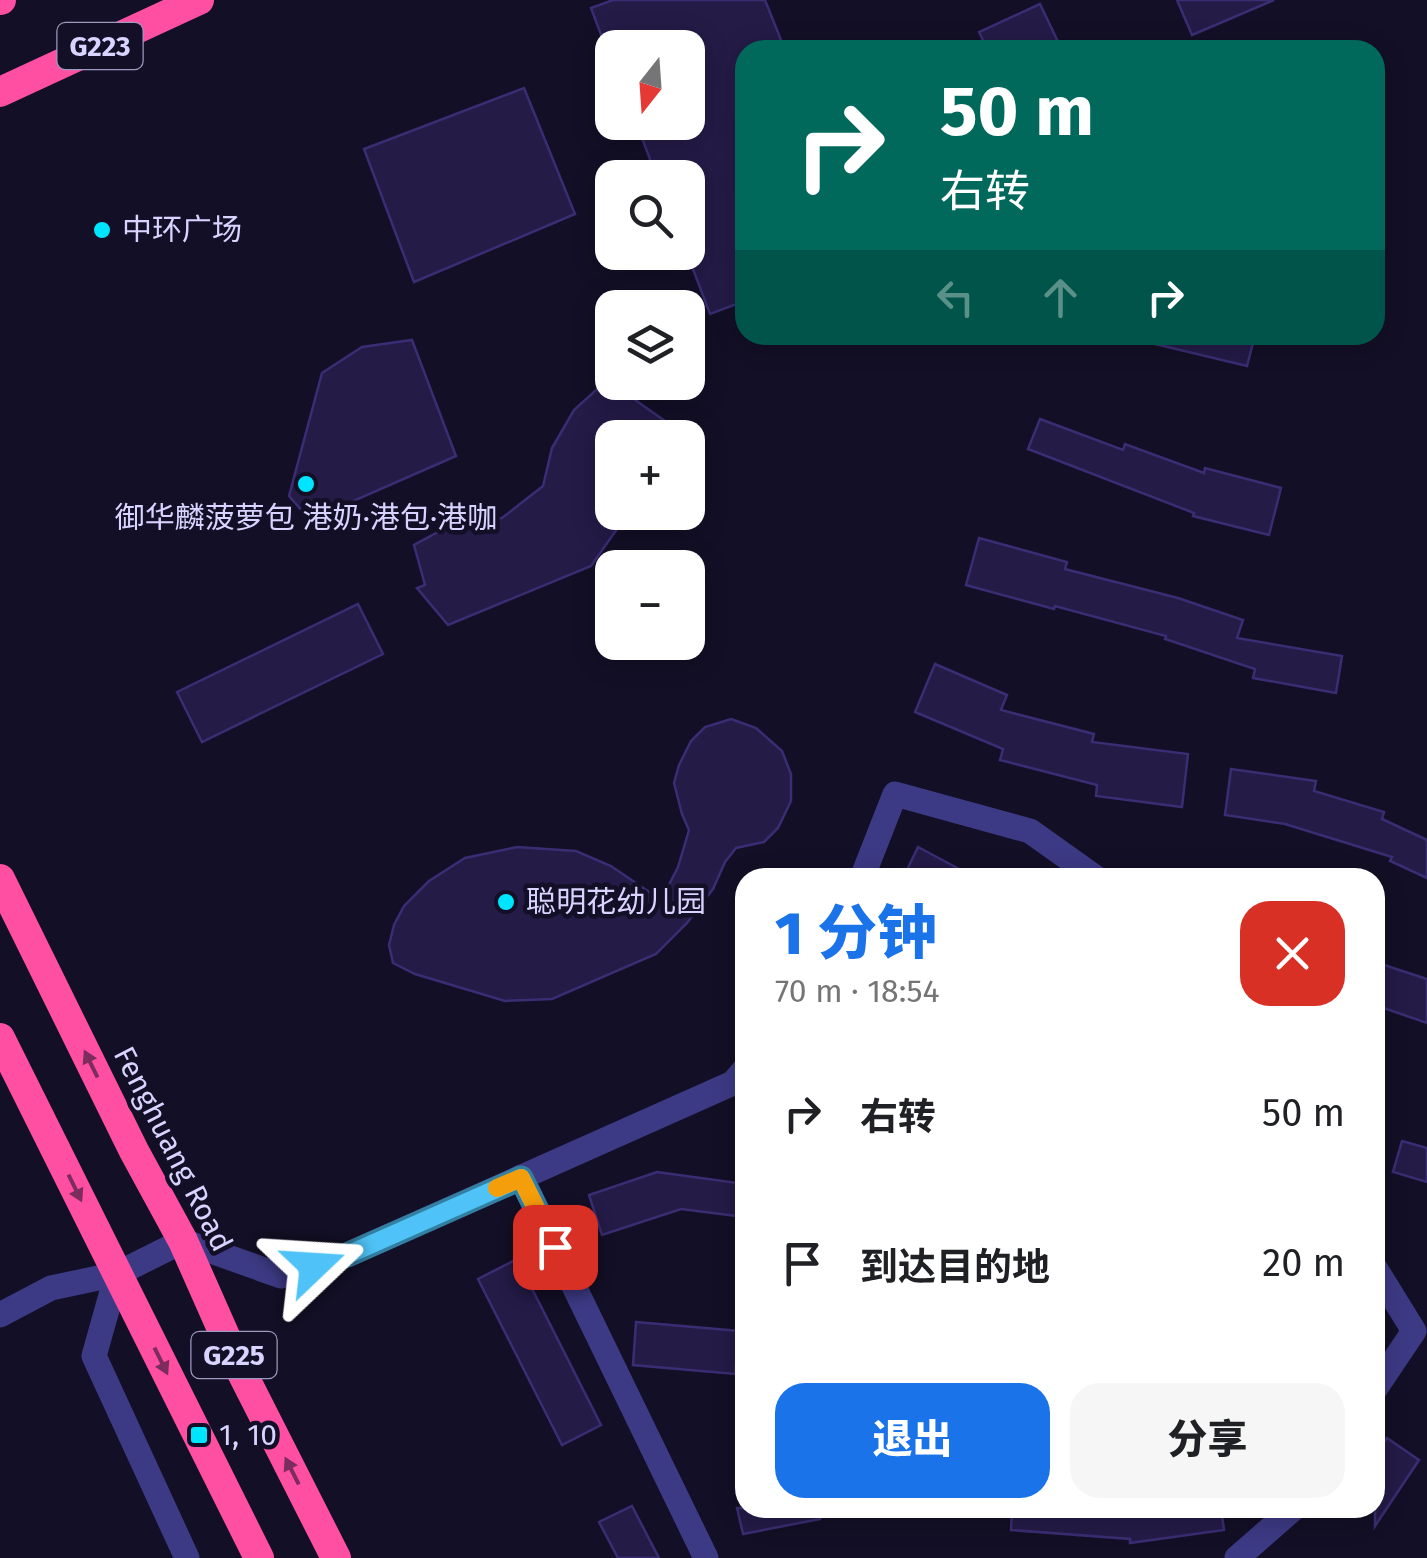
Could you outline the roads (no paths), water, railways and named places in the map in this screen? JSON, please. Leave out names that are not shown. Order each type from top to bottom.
[{"type":"highway","name":"G223","points":[[0,92],[199,0]]},
{"type":"highway","name":"Fenghuang Road","points":[[0,879],[134,1151],[183,1241],[238,1363],[336,1558]]},
{"type":"highway","name":"G225","points":[[0,1038],[259,1558]]},
{"type":"street","points":[[866,868],[895,794],[1030,831],[1082,868]]},
{"type":"street","points":[[0,1315],[51,1288],[118,1274],[183,1241],[281,1276],[347,1255],[735,1082]]},
{"type":"street","points":[[521,1178],[706,1558]]},
{"type":"street","points":[[118,1274],[94,1356],[187,1558]]},
{"type":"street","points":[[1385,1284],[1414,1331],[1385,1374]]},
{"type":"street","points":[[1236,1558],[1282,1518]]},
{"type":"place","name":"中环广场","points":[[102,230]]},
{"type":"place","name":"御华麟菠萝包 港奶·港包·港咖","points":[[306,484]]},
{"type":"place","name":"聪明花幼儿园","points":[[506,902]]},
{"type":"place","name":"1, 10","points":[[199,1435]]}]
